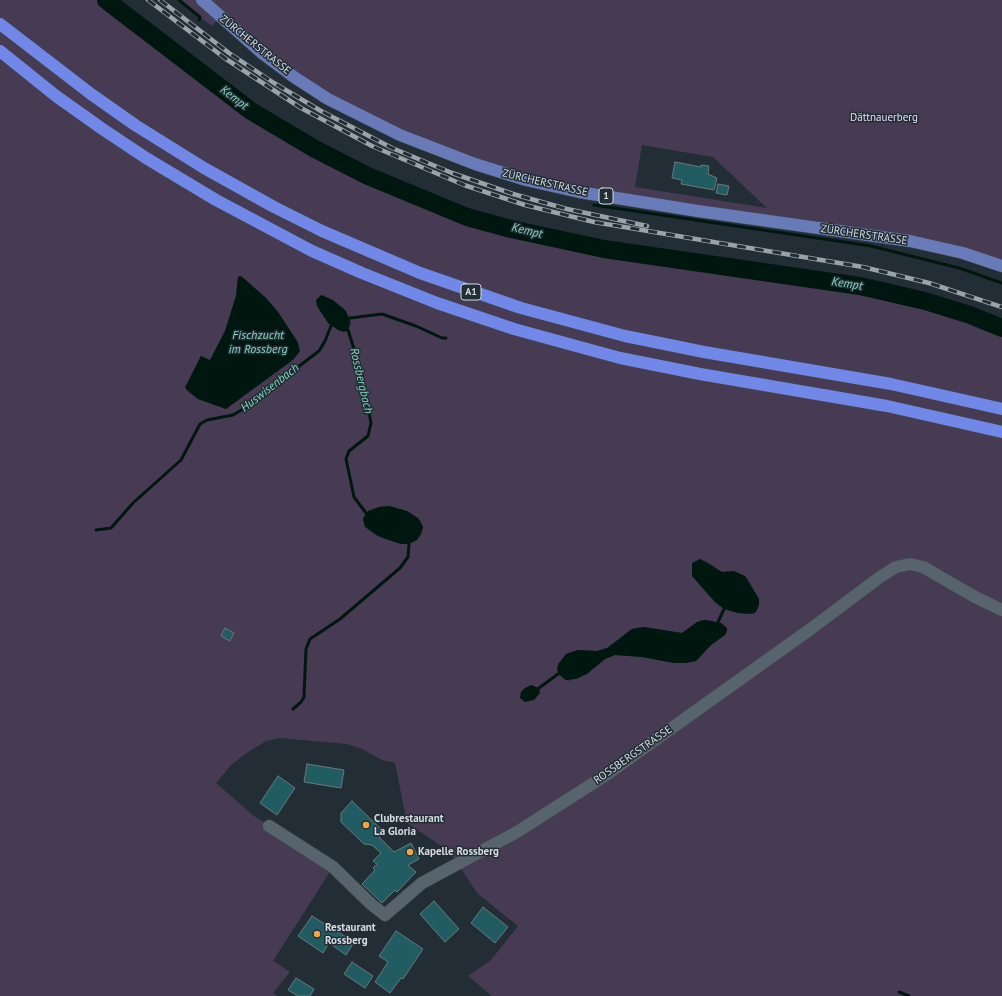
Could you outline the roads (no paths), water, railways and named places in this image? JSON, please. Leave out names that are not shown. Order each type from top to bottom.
[{"type":"highway","name":"A1","points":[[0,24],[48,63],[113,110],[204,168],[316,228],[427,276],[521,308],[625,336],[711,354],[891,384],[1002,409]]},
{"type":"highway","name":"A1","points":[[0,51],[56,96],[101,128],[146,158],[216,200],[318,254],[437,303],[521,331],[620,358],[720,378],[914,411],[1002,432]]},
{"type":"main road","name":"ZÜRCHERSTRASSE","points":[[202,0],[262,53],[294,77],[328,98],[400,135],[481,166],[539,183],[585,193],[924,244],[962,253],[1002,266]]},
{"type":"street","name":"ROSSBERGSTRASSE","points":[[269,826],[333,867],[374,907],[385,915],[422,883],[516,832],[606,775],[892,569],[910,564],[923,567],[975,597],[1002,610]]},
{"type":"water","name":"Fischzucht im Rossberg","points":[[241,276],[266,298],[278,312],[297,341],[300,351],[294,359],[226,409],[198,399],[185,388],[201,356],[210,360],[225,331],[236,296],[238,277]]},
{"type":"water","points":[[321,295],[333,300],[346,311],[350,322],[348,330],[344,332],[338,330],[328,323],[317,306],[316,300]]},
{"type":"water","points":[[389,506],[407,511],[418,518],[423,527],[417,540],[409,544],[401,544],[378,536],[365,527],[363,519],[368,511],[379,507]]},
{"type":"water","points":[[700,559],[722,572],[734,571],[745,576],[759,599],[759,605],[756,612],[751,614],[738,613],[724,609],[715,602],[692,576],[692,563]]},
{"type":"water","points":[[705,620],[721,623],[727,628],[727,631],[725,635],[711,645],[696,661],[674,663],[642,657],[615,655],[605,659],[587,674],[576,679],[566,680],[558,674],[557,668],[559,663],[566,654],[578,650],[597,651],[607,648],[632,629],[643,627],[682,633],[697,622]]},
{"type":"water","points":[[531,685],[539,688],[540,693],[534,700],[525,702],[520,698],[521,692]]},
{"type":"waterway","name":"Kempt","points":[[106,0],[251,111],[315,149],[368,176],[467,217],[511,229],[604,249],[860,286],[925,301],[970,315],[1002,328]]},
{"type":"waterway","points":[[179,0],[200,17],[199,20]]},
{"type":"waterway","name":"Kempt","points":[[174,54],[179,46]]},
{"type":"waterway","points":[[594,205],[871,246],[959,268],[1002,283]]},
{"type":"waterway","points":[[350,318],[382,314],[416,326],[442,338],[446,338]]},
{"type":"waterway","name":"Huswisenbach","points":[[96,530],[111,528],[133,503],[181,460],[200,424],[207,420],[233,415],[258,400],[280,379],[319,351],[331,326]]},
{"type":"waterway","name":"Rossbergbach","points":[[348,330],[361,371],[371,423],[368,436],[349,451],[346,459],[354,497],[366,513]]},
{"type":"waterway","points":[[293,709],[304,697],[306,649],[310,639],[340,619],[400,568],[408,557],[409,544]]},
{"type":"waterway","points":[[718,622],[724,609]]},
{"type":"waterway","points":[[539,688],[558,674]]},
{"type":"waterway","points":[[899,992],[909,996]]},
{"type":"railway","points":[[148,0],[226,59],[301,108],[372,146],[464,185],[525,205],[594,222],[863,267],[929,283],[1002,307]]},
{"type":"railway","points":[[160,0],[229,53],[274,83],[321,111],[392,148],[452,173],[513,194],[567,209],[647,226]]},
{"type":"place","name":"Clubrestaurant La Gloria","points":[[366,825]]},
{"type":"place","name":"Kapelle Rossberg","points":[[410,852]]},
{"type":"place","name":"Restaurant Rossberg","points":[[317,934]]},
{"type":"park label","name":"Dättnauerberg","points":[[884,118]]}]
